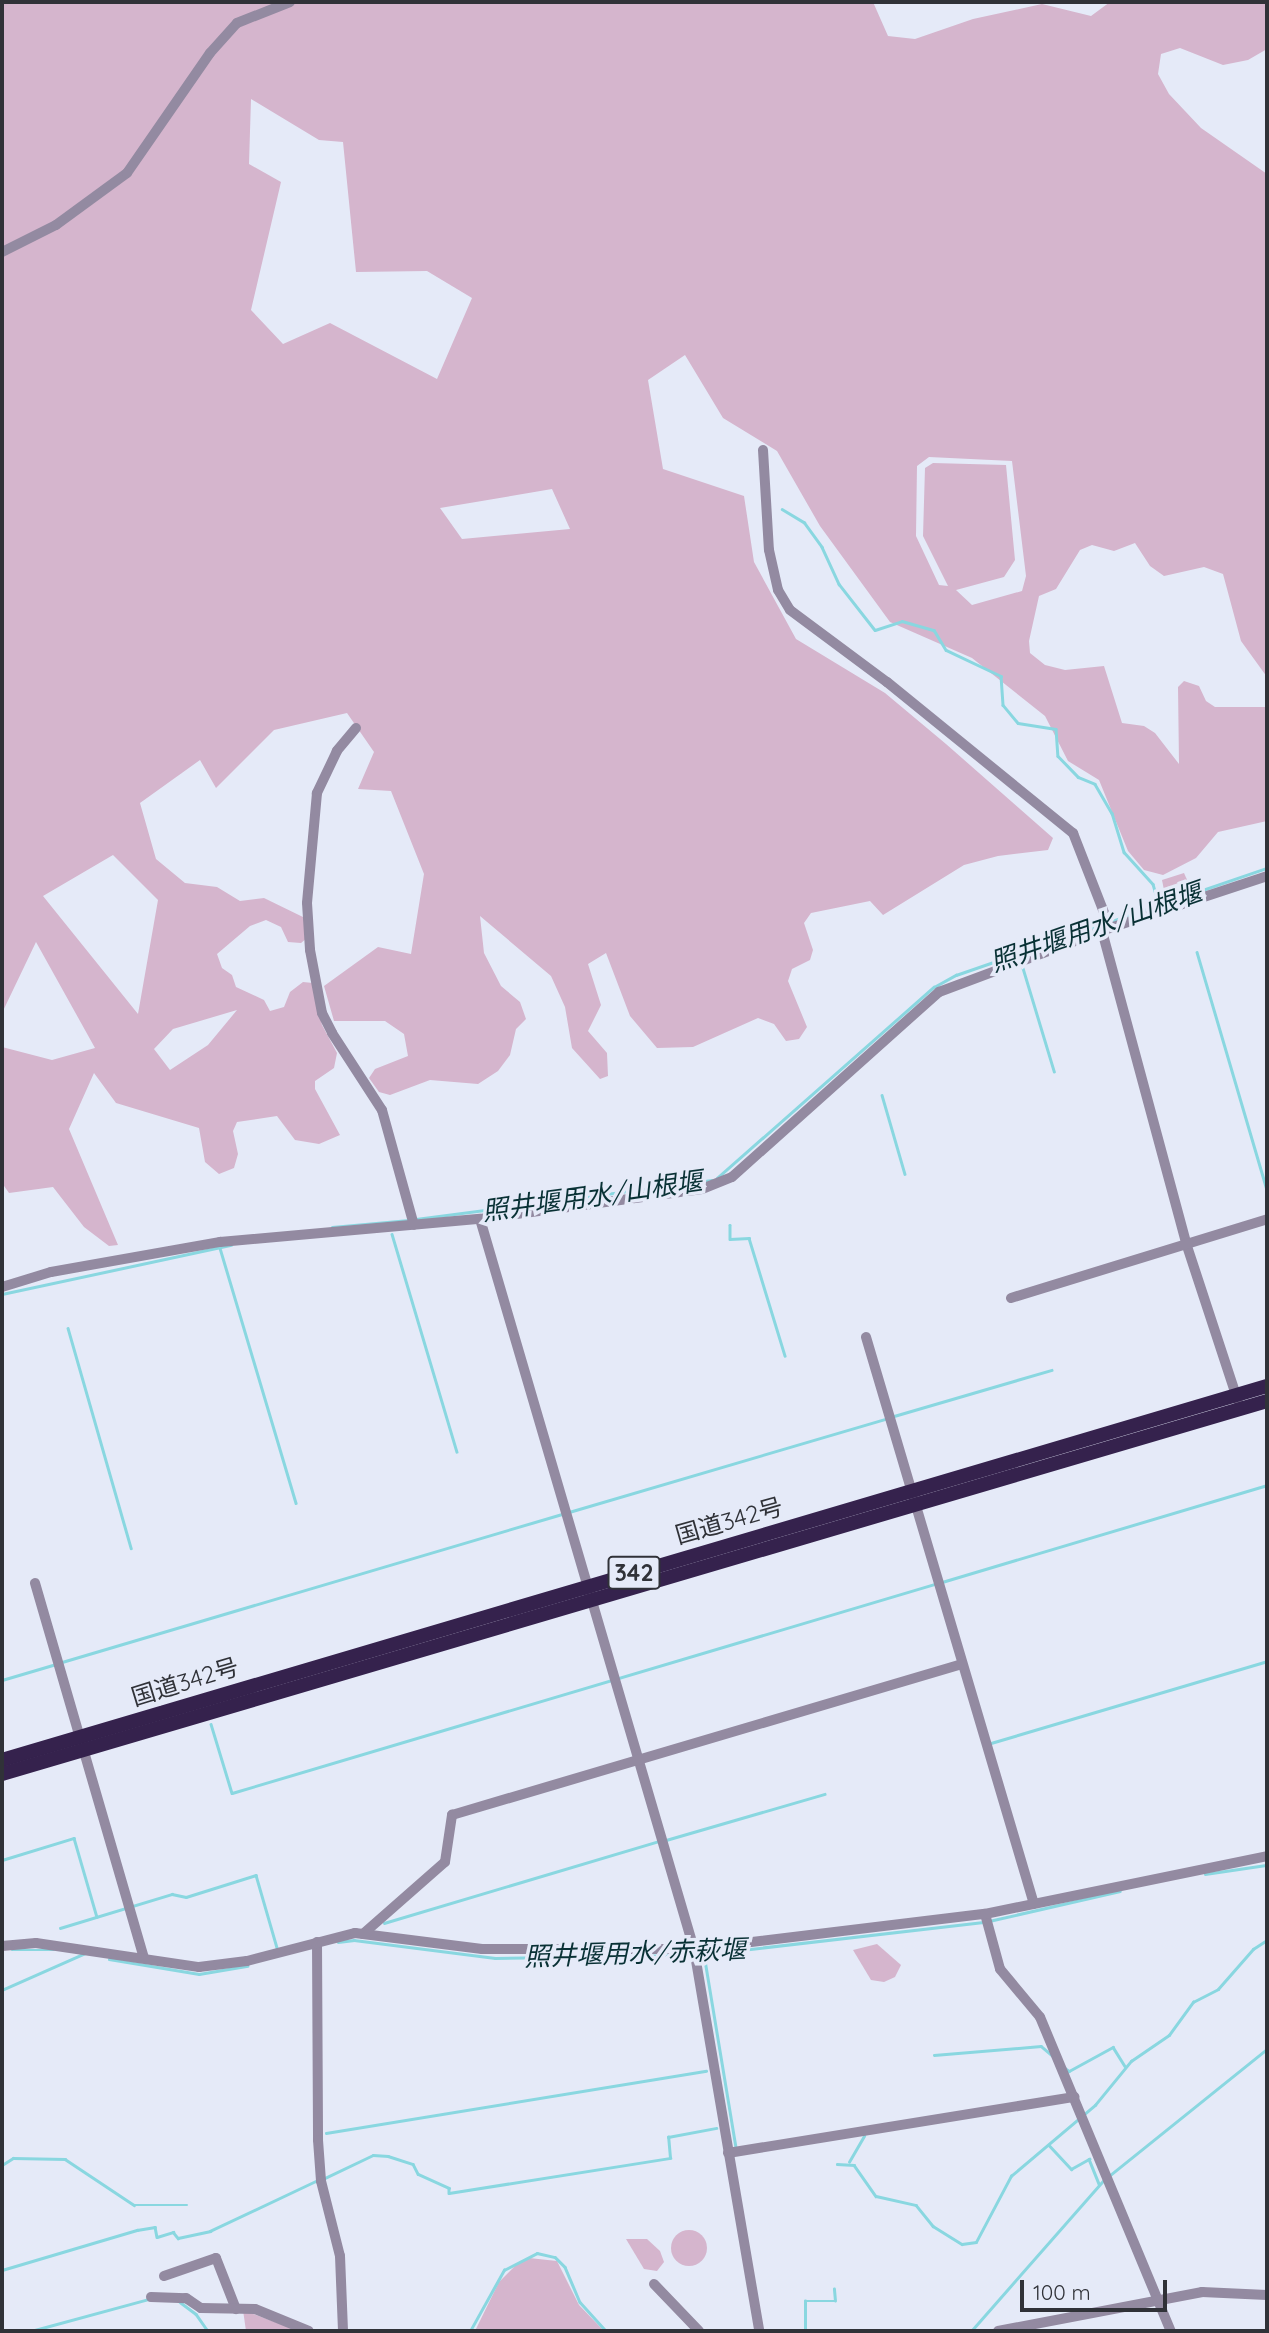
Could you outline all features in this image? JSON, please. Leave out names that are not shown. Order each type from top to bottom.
[{"type":"highway","name":"国道342号","points":[[2,1774],[83,1744],[1238,1402],[1267,1386]]},
{"type":"highway","name":"国道342号","points":[[1238,1402],[1267,1401]]},
{"type":"highway","name":"国道342号","points":[[2,1760],[83,1744]]},
{"type":"street","points":[[2,252],[56,225],[127,173],[210,53],[237,23],[290,2]]},
{"type":"street","points":[[762,450],[769,550],[778,590],[789,610],[887,682],[1073,833],[1106,930],[1185,1243],[1238,1402]]},
{"type":"street","points":[[356,728],[337,751],[317,793],[307,903],[310,950],[323,1013],[332,1033],[382,1110],[414,1225]]},
{"type":"street","points":[[2,1287],[51,1272],[220,1242],[480,1219],[702,1189],[724,1182],[939,992],[1106,930],[1267,876]]},
{"type":"street","points":[[480,1219],[694,1949],[759,2331]]},
{"type":"street","points":[[1012,1298],[1267,1219]]},
{"type":"street","points":[[866,1336],[1034,1904]]},
{"type":"street","points":[[35,1583],[144,1957]]},
{"type":"street","points":[[363,1934],[444,1862],[452,1815],[962,1664]]},
{"type":"street","points":[[2,1946],[36,1943],[199,1967],[247,1961],[317,1942],[363,1934],[482,1949],[694,1949],[985,1914],[1267,1856]]},
{"type":"street","points":[[985,1914],[1000,1969],[1040,2017],[1171,2331]]},
{"type":"street","points":[[317,1942],[318,2140],[321,2181],[340,2256],[343,2331]]},
{"type":"street","points":[[728,2153],[1074,2097]]},
{"type":"street","points":[[164,2276],[216,2258],[236,2309]]},
{"type":"street","points":[[654,2284],[699,2331]]},
{"type":"street","points":[[998,2331],[1202,2292],[1267,2295]]},
{"type":"street","points":[[151,2297],[186,2298],[201,2308],[255,2309],[309,2331]]},
{"type":"shaded area","points":[[2,2],[873,2],[888,36],[915,39],[973,19],[1042,4],[1091,16],[1110,2],[1267,2],[1267,49],[1248,60],[1223,65],[1180,48],[1161,54],[1158,74],[1169,94],[1201,128],[1267,174],[1267,677],[1241,641],[1223,574],[1204,567],[1164,576],[1150,566],[1135,543],[1114,551],[1092,545],[1080,550],[1056,589],[1039,596],[1029,641],[1030,653],[1045,665],[1065,670],[1104,666],[1122,723],[1144,726],[1155,733],[1179,764],[1178,687],[1184,681],[1199,686],[1206,701],[1215,707],[1267,707],[1267,821],[1218,832],[1196,858],[1163,875],[1144,870],[1128,851],[1099,780],[1068,761],[1045,716],[972,658],[890,622],[820,526],[777,451],[723,418],[685,355],[648,380],[663,469],[744,496],[754,562],[796,639],[885,693],[946,744],[1053,838],[1048,850],[998,856],[964,865],[883,915],[870,901],[811,913],[804,923],[813,950],[810,960],[792,969],[788,981],[807,1027],[799,1039],[786,1041],[774,1024],[758,1018],[693,1047],[657,1048],[630,1016],[606,953],[588,964],[601,1005],[588,1031],[607,1053],[608,1076],[600,1079],[572,1048],[565,1007],[551,976],[480,916],[484,953],[501,986],[520,1002],[526,1019],[516,1029],[510,1055],[498,1071],[478,1084],[430,1080],[390,1095],[379,1092],[369,1078],[375,1069],[408,1056],[404,1034],[385,1021],[334,1021],[324,986],[378,947],[411,954],[424,874],[391,791],[358,789],[374,752],[347,713],[274,730],[216,788],[200,760],[140,803],[156,859],[185,883],[217,887],[240,901],[264,898],[305,918],[307,938],[301,943],[288,942],[281,927],[266,920],[250,926],[217,954],[222,968],[232,975],[236,987],[264,1000],[270,1011],[284,1007],[290,992],[303,982],[313,983],[322,1025],[337,1053],[334,1068],[315,1081],[315,1089],[340,1135],[319,1144],[295,1140],[277,1116],[237,1122],[233,1131],[238,1154],[234,1168],[219,1174],[205,1162],[199,1128],[116,1103],[94,1073],[69,1129],[118,1245],[109,1246],[84,1227],[53,1187],[9,1193],[2,1183],[2,1047],[52,1060],[95,1048],[36,942],[2,1013]],"holes":[[[251,99],[319,140],[343,142],[356,272],[427,271],[472,298],[437,379],[330,323],[283,344],[251,310],[281,182],[249,164]],[[929,457],[1012,461],[1026,576],[1022,591],[972,605],[956,590],[1004,577],[1015,560],[1006,465],[933,463],[925,468],[923,536],[948,586],[939,585],[916,536],[917,466]],[[552,489],[570,529],[462,539],[440,508]],[[113,855],[158,900],[138,1014],[43,896]],[[237,1010],[208,1045],[170,1070],[154,1049],[173,1029]]]},
{"type":"shaded area","points":[[1184,873],[1192,891],[1166,900],[1162,880]]},
{"type":"shaded area","points":[[877,1944],[901,1965],[895,1977],[884,1982],[871,1980],[853,1950]]},
{"type":"shaded area","points":[[689,2230],[702,2235],[707,2248],[702,2261],[689,2266],[676,2261],[671,2248],[676,2235]]},
{"type":"shaded area","points":[[626,2239],[647,2239],[660,2251],[664,2262],[657,2271],[644,2269]]},
{"type":"shaded area","points":[[529,2258],[557,2261],[579,2305],[604,2331],[475,2331],[499,2282],[519,2262]]},
{"type":"shaded area","points":[[243,2310],[299,2331],[246,2331]]},
{"type":"waterway","points":[[782,509],[804,522],[822,547],[839,584],[875,630],[902,621],[934,630],[946,650],[1001,676],[1003,705],[1018,723],[1056,729],[1058,756],[1078,777],[1095,784],[1112,813],[1124,852],[1153,884],[1159,905]]},
{"type":"waterway","name":"照井堰用水/山根堰","points":[[1112,921],[1267,868]]},
{"type":"waterway","name":"照井堰用水/山根堰","points":[[717,1178],[934,987],[956,975],[1106,923]]},
{"type":"waterway","points":[[1197,952],[1267,1190]]},
{"type":"waterway","points":[[1023,968],[1054,1071]]},
{"type":"waterway","points":[[882,1095],[905,1174]]},
{"type":"waterway","name":"照井堰用水/山根堰","points":[[416,1219],[711,1180]]},
{"type":"waterway","name":"照井堰用水/山根堰","points":[[332,1227],[409,1220]]},
{"type":"waterway","points":[[730,1225],[730,1239],[749,1238],[785,1356]]},
{"type":"waterway","points":[[392,1234],[457,1452]]},
{"type":"waterway","name":"照井堰用水/山根堰","points":[[2,1294],[231,1245]]},
{"type":"waterway","points":[[220,1248],[296,1503]]},
{"type":"waterway","points":[[68,1328],[131,1548]]},
{"type":"waterway","points":[[894,1416],[1051,1370]]},
{"type":"waterway","points":[[569,1512],[888,1418]]},
{"type":"waterway","points":[[942,1582],[1267,1485]]},
{"type":"waterway","points":[[62,1662],[562,1514]]},
{"type":"waterway","points":[[211,1724],[232,1793],[935,1584]]},
{"type":"waterway","points":[[991,1743],[1267,1661]]},
{"type":"waterway","points":[[2,1680],[56,1664]]},
{"type":"waterway","points":[[666,1840],[824,1794]]},
{"type":"waterway","points":[[2,1860],[74,1838],[97,1917]]},
{"type":"waterway","points":[[384,1923],[659,1841]]},
{"type":"waterway","name":"照井堰用水/赤萩堰","points":[[1205,1874],[1267,1865]]},
{"type":"waterway","points":[[60,1928],[172,1894],[186,1897],[256,1875],[278,1951]]},
{"type":"waterway","name":"照井堰用水/赤萩堰","points":[[989,1921],[1120,1891]]},
{"type":"waterway","name":"照井堰用水/赤萩堰","points":[[698,1955],[983,1922]]},
{"type":"waterway","name":"照井堰用水/赤萩堰","points":[[338,1942],[354,1940],[495,1958],[691,1955]]},
{"type":"waterway","points":[[837,2164],[854,2165],[876,2196],[916,2205],[933,2226],[962,2244],[976,2242],[1011,2176],[1095,2105],[1131,2061],[1169,2035],[1193,2002],[1218,1989],[1253,1949],[1267,1940]]},
{"type":"waterway","name":"照井堰用水/赤萩堰","points":[[12,1950],[54,1950]]},
{"type":"waterway","points":[[2,1990],[85,1953]]},
{"type":"waterway","points":[[704,1954],[736,2147]]},
{"type":"waterway","name":"照井堰用水/赤萩堰","points":[[109,1959],[199,1974],[247,1966]]},
{"type":"waterway","points":[[934,2055],[1041,2046],[1053,2056]]},
{"type":"waterway","points":[[1065,2068],[1069,2071],[1113,2047],[1125,2066]]},
{"type":"waterway","points":[[1109,2176],[1267,2049]]},
{"type":"waterway","points":[[326,2133],[706,2071]]},
{"type":"waterway","points":[[323,2179],[373,2155],[388,2156],[413,2164],[418,2174],[449,2188],[449,2193],[670,2158],[668,2137],[716,2128]]},
{"type":"waterway","points":[[849,2162],[864,2136]]},
{"type":"waterway","points":[[1049,2145],[1071,2169],[1089,2159],[1099,2184]]},
{"type":"waterway","points":[[2,2165],[13,2158],[65,2159],[134,2205],[187,2205]]},
{"type":"waterway","points":[[972,2330],[1104,2180]]},
{"type":"waterway","points":[[2,2270],[137,2230],[155,2227],[157,2237],[173,2232],[178,2238],[210,2231],[316,2181]]},
{"type":"waterway","points":[[470,2331],[504,2270],[537,2253],[555,2257],[565,2267],[580,2302],[606,2331]]},
{"type":"waterway","points":[[805,2331],[805,2301],[835,2301],[834,2289]]},
{"type":"waterway","points":[[31,2331],[149,2299]]},
{"type":"waterway","points":[[180,2302],[196,2314],[208,2331]]}]
